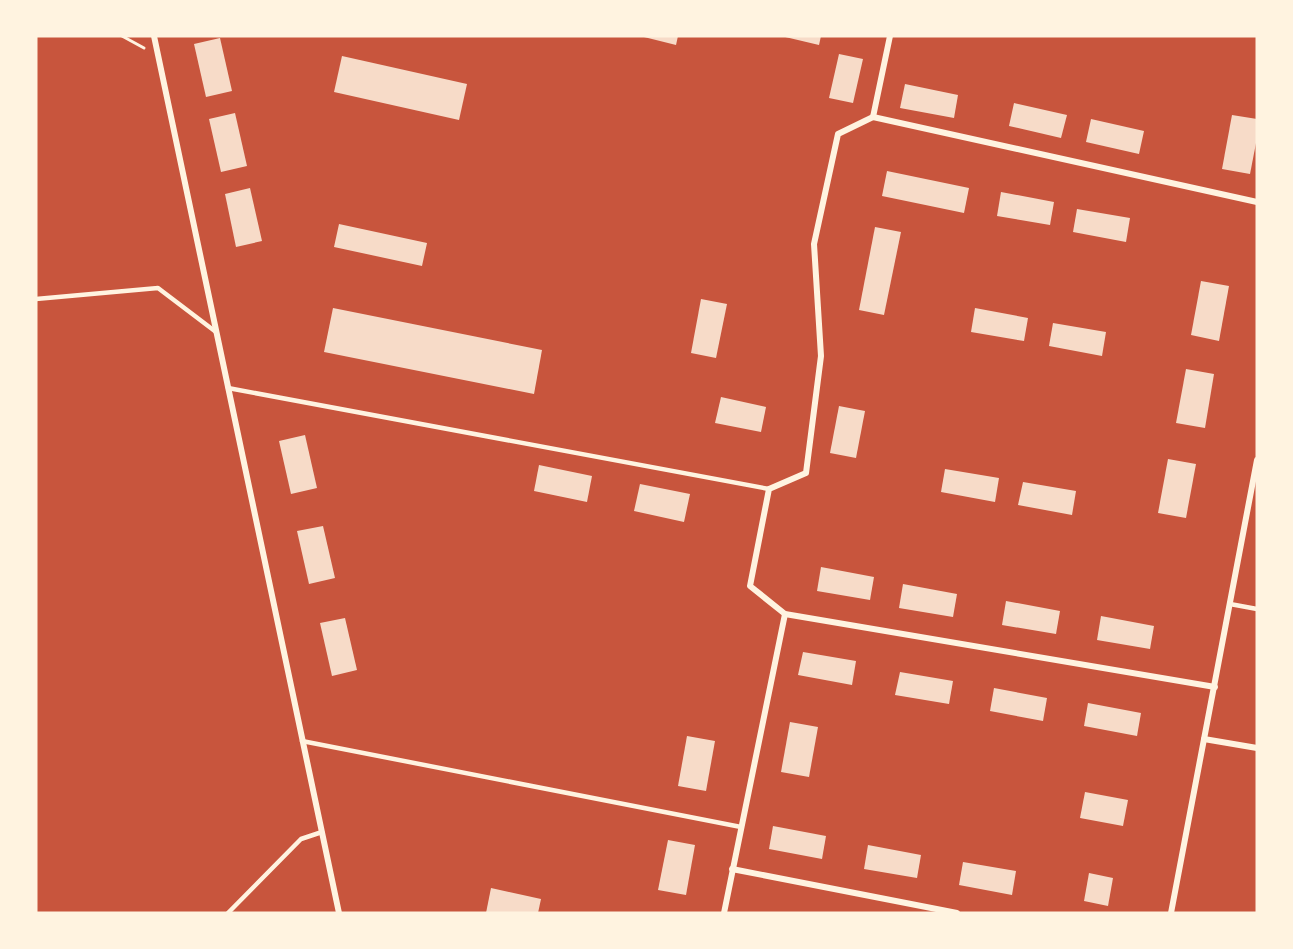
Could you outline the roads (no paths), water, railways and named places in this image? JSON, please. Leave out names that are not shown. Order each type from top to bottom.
[{"type":"street","points":[[154,36],[339,913]]},
{"type":"street","points":[[873,117],[890,36]]},
{"type":"street","points":[[1215,687],[784,614],[750,586],[769,489],[806,473],[821,356],[814,244],[838,134],[873,117],[1257,202]]},
{"type":"street","points":[[1171,913],[1257,460]]},
{"type":"street","points":[[724,913],[784,614]]},
{"type":"street","points":[[1204,739],[1257,748]]},
{"type":"street","points":[[732,869],[957,913]]},
{"type":"lane","points":[[36,298],[158,288],[216,332]]},
{"type":"lane","points":[[228,388],[769,489]]},
{"type":"lane","points":[[1230,604],[1257,609]]},
{"type":"lane","points":[[302,741],[741,827]]},
{"type":"lane","points":[[228,913],[301,839],[322,832]]}]
